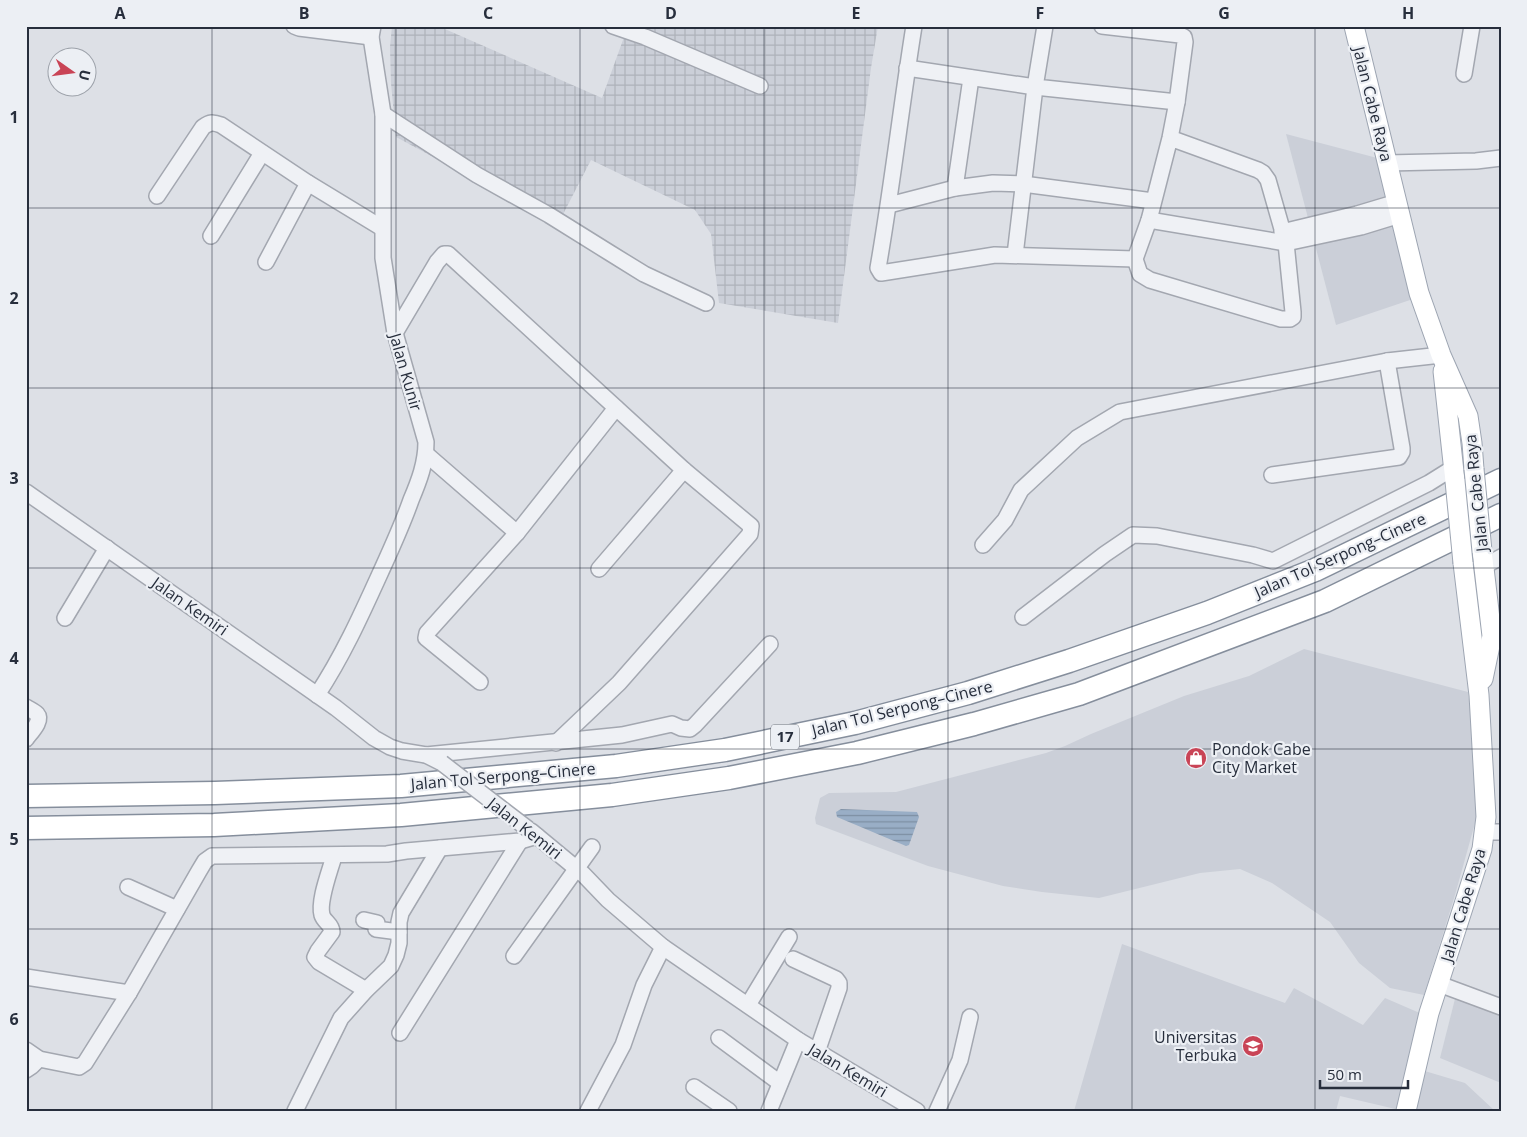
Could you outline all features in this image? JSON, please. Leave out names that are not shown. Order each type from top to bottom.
[{"type":"highway","name":"Jalan Tol Serpong–Cinere","points":[[26,796],[215,793],[402,786],[616,766],[726,750],[855,723],[968,693],[1069,662],[1207,613],[1315,570],[1501,480]]},
{"type":"highway","name":"Jalan Tol Serpong–Cinere","points":[[26,828],[214,825],[401,815],[612,796],[729,778],[857,753],[974,724],[1079,694],[1326,601],[1501,515]]},
{"type":"main road","name":"Jalan Cabe Raya","points":[[1354,26],[1419,293],[1441,355],[1468,416],[1483,559],[1496,622],[1479,695]]},
{"type":"main road","name":"Jalan Cabe Raya","points":[[1406,1111],[1430,1013],[1482,849],[1492,832],[1486,817],[1479,695],[1441,355]]},
{"type":"street","points":[[294,26],[299,28],[372,31]]},
{"type":"street","points":[[613,26],[645,37],[760,86]]},
{"type":"street","points":[[914,26],[889,205],[878,268],[881,273],[995,255],[1135,259]]},
{"type":"street","points":[[1015,255],[1035,87],[1045,26]]},
{"type":"street","points":[[1102,26],[1180,35],[1184,37],[1186,42],[1170,138],[1148,220],[1135,259],[1140,274],[1150,280],[1281,319],[1293,317],[1284,238],[1268,180],[1263,173],[1170,138]]},
{"type":"street","points":[[1464,74],[1472,26]]},
{"type":"street","name":"Jalan Kunir","points":[[317,695],[349,642],[400,530],[422,472],[426,454],[426,442],[395,333],[383,258],[383,114],[372,31]]},
{"type":"street","points":[[907,68],[1035,87],[1177,102]]},
{"type":"street","points":[[955,188],[971,78]]},
{"type":"street","points":[[383,114],[477,175],[549,215],[630,266],[706,303]]},
{"type":"street","points":[[157,196],[203,127],[213,122],[308,184],[382,228]]},
{"type":"street","points":[[211,236],[262,153]]},
{"type":"street","points":[[1387,164],[1476,161],[1501,158]]},
{"type":"street","points":[[889,205],[955,188],[993,183],[1023,184],[1153,201]]},
{"type":"street","points":[[266,262],[308,184]]},
{"type":"street","points":[[1148,220],[1284,238],[1361,227],[1399,208]]},
{"type":"street","points":[[395,333],[437,262],[444,254],[448,254],[684,470],[749,524],[752,530],[619,683],[556,742]]},
{"type":"street","points":[[983,545],[1005,520],[1020,490],[1077,438],[1120,412],[1387,361],[1441,355]]},
{"type":"street","points":[[1272,475],[1399,457],[1402,448],[1387,361]]},
{"type":"street","points":[[480,682],[426,638],[426,635],[517,533],[616,408]]},
{"type":"street","points":[[426,454],[517,533]]},
{"type":"street","points":[[599,569],[684,470]]},
{"type":"street","points":[[1023,617],[1105,554],[1133,535],[1157,536],[1273,561],[1429,483],[1454,474]]},
{"type":"street","name":"Jalan Kemiri","points":[[26,492],[336,708],[374,738],[390,747],[426,755],[442,763],[529,836],[576,869],[608,900],[663,947],[798,1040],[917,1111]]},
{"type":"street","points":[[65,618],[107,548]]},
{"type":"street","points":[[1483,559],[1501,557]]},
{"type":"street","points":[[426,755],[622,735],[672,724],[681,728],[690,728],[695,725],[770,644]]},
{"type":"street","points":[[26,707],[36,714],[38,719],[37,724],[26,739]]},
{"type":"street","points":[[26,1070],[32,1066],[32,1055],[80,1067],[85,1063],[129,993],[202,866],[212,856],[387,854],[529,836]]},
{"type":"street","points":[[447,975],[529,836]]},
{"type":"street","points":[[400,1033],[529,836]]},
{"type":"street","points":[[514,956],[592,847]]},
{"type":"street","points":[[295,1111],[341,1018],[391,966],[399,943],[401,913],[440,848]]},
{"type":"street","points":[[334,856],[321,905],[322,916],[331,926],[332,932],[315,958],[366,990]]},
{"type":"street","points":[[128,887],[177,909]]},
{"type":"street","points":[[364,920],[377,923],[376,929],[399,932]]},
{"type":"street","points":[[748,1005],[789,937]]},
{"type":"street","points":[[588,1111],[623,1045],[644,985],[663,947]]},
{"type":"street","points":[[793,959],[836,979],[839,984],[840,988],[817,1052]]},
{"type":"street","points":[[26,977],[129,993]]},
{"type":"street","points":[[1439,984],[1501,1006]]},
{"type":"street","points":[[937,1111],[965,1046],[970,1017]]},
{"type":"street","points":[[719,1038],[780,1083]]},
{"type":"street","points":[[769,1111],[798,1040]]},
{"type":"street","points":[[694,1087],[729,1111]]},
{"type":"shaded area","points":[[392,26],[438,26],[602,98],[628,26],[878,26],[838,323],[719,303],[711,234],[695,210],[591,160],[558,224],[396,137],[391,83],[390,47]]},
{"type":"shaded area","points":[[1286,134],[1381,159],[1416,298],[1336,325]]},
{"type":"shaded area","name":"Pondok Cabe City Market","points":[[1304,649],[1468,692],[1473,731],[1477,816],[1424,995],[1390,988],[1359,963],[1330,922],[1272,883],[1240,869],[1200,873],[1099,898],[1042,892],[1003,886],[928,866],[816,824],[815,818],[820,798],[829,793],[896,792],[1046,753],[1184,696],[1249,676]]},
{"type":"shaded area","name":"Universitas Terbuka","points":[[1122,944],[1285,1003],[1294,988],[1363,1025],[1385,998],[1422,1014],[1408,1066],[1465,1083],[1495,1111],[1404,1111],[1340,1096],[1336,1111],[1074,1111]]},
{"type":"shaded area","points":[[1457,991],[1501,1010],[1501,1083],[1440,1058]]},
{"type":"water","points":[[841,809],[917,812],[919,817],[909,845],[906,846],[837,817],[836,812]]},
{"type":"place","name":"Pondok Cabe City Market","points":[[1196,758]]},
{"type":"place","name":"Universitas Terbuka","points":[[1253,1046]]}]
